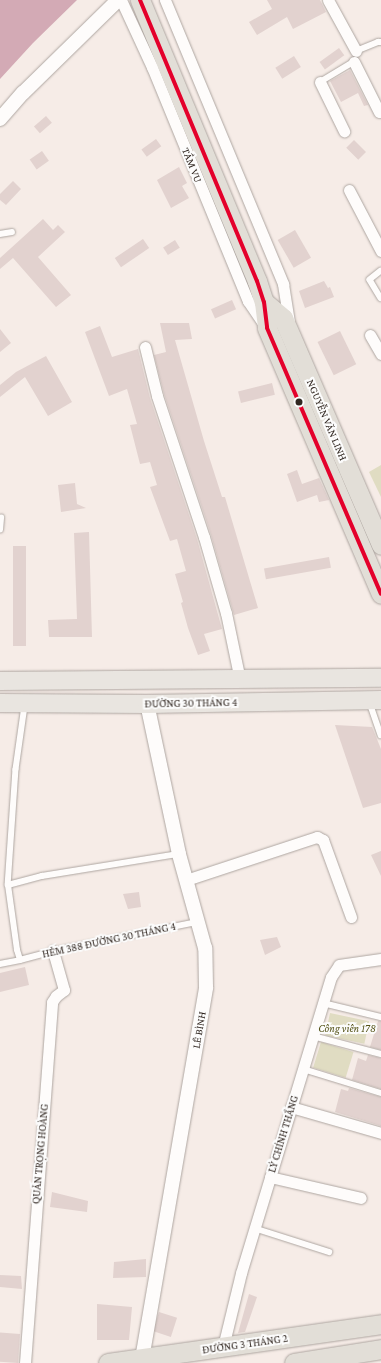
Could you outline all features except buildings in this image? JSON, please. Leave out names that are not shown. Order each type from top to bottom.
[{"type":"highway","name":"NGUYỄN VĂN LINH","points":[[140,0],[264,302],[266,328],[381,594]]},
{"type":"highway","name":"NGUYỄN VĂN LINH","points":[[264,302],[283,318],[381,545]]},
{"type":"highway","name":"ĐƯỜNG 3 THÁNG 2","points":[[108,1363],[381,1324]]},
{"type":"highway","points":[[294,1363],[381,1349]]},
{"type":"main road","name":"ĐƯỜNG 30 THÁNG 4","points":[[0,681],[381,678]]},
{"type":"main road","name":"ĐƯỜNG 30 THÁNG 4","points":[[0,703],[147,704],[375,700]]},
{"type":"street","points":[[0,119],[23,93],[118,0]]},
{"type":"street","name":"TẦM VU","points":[[121,0],[152,67],[248,301],[266,328]]},
{"type":"street","points":[[165,0],[283,284],[290,333]]},
{"type":"street","points":[[328,0],[379,112]]},
{"type":"street","points":[[320,82],[344,131]]},
{"type":"street","points":[[349,190],[381,250]]},
{"type":"street","points":[[370,335],[381,354]]},
{"type":"street","points":[[145,347],[156,396],[204,537],[226,613],[240,680]]},
{"type":"street","name":"LÊ BÌNH","points":[[142,1359],[206,988],[205,948],[179,854],[147,704]]},
{"type":"street","points":[[186,880],[317,837],[323,840],[351,917]]},
{"type":"street","name":"QUẢN TRỌNG HOÀNG","points":[[25,1363],[52,1002],[56,996],[64,990],[53,951]]},
{"type":"street","name":"LÝ CHÍNH THẮNG","points":[[223,1347],[241,1273],[254,1228],[331,977],[339,965],[381,959]]},
{"type":"street","points":[[291,1107],[381,1133]]},
{"type":"street","points":[[270,1177],[361,1198]]},
{"type":"lane","points":[[320,82],[355,57],[378,42],[381,42]]},
{"type":"lane","points":[[0,234],[12,232]]},
{"type":"lane","points":[[381,271],[370,280],[381,298]]},
{"type":"lane","points":[[0,530],[1,518]]},
{"type":"lane","points":[[375,700],[381,735]]},
{"type":"lane","points":[[20,960],[17,950],[8,885],[16,768],[26,710],[24,703]]},
{"type":"lane","points":[[8,885],[42,876],[179,854]]},
{"type":"lane","name":"HẺM 388 ĐƯỜNG 30 THÁNG 4","points":[[0,964],[53,951],[198,922]]},
{"type":"lane","points":[[323,1003],[381,1017]]},
{"type":"lane","points":[[313,1036],[381,1054]]},
{"type":"lane","points":[[303,1068],[381,1093]]},
{"type":"lane","points":[[254,1228],[329,1252]]},
{"type":"green space","points":[[381,465],[381,497],[369,472]]},
{"type":"green space","name":"Công viên 178","points":[[330,1013],[369,1021],[364,1044],[325,1035]]},
{"type":"green space","name":"Công viên 178","points":[[321,1042],[354,1052],[346,1078],[313,1068]]},
{"type":"shaded area","points":[[0,0],[77,0],[33,43],[0,79]]},
{"type":"transit line","points":[[140,0],[257,281],[264,302],[267,328],[381,594]]}]
